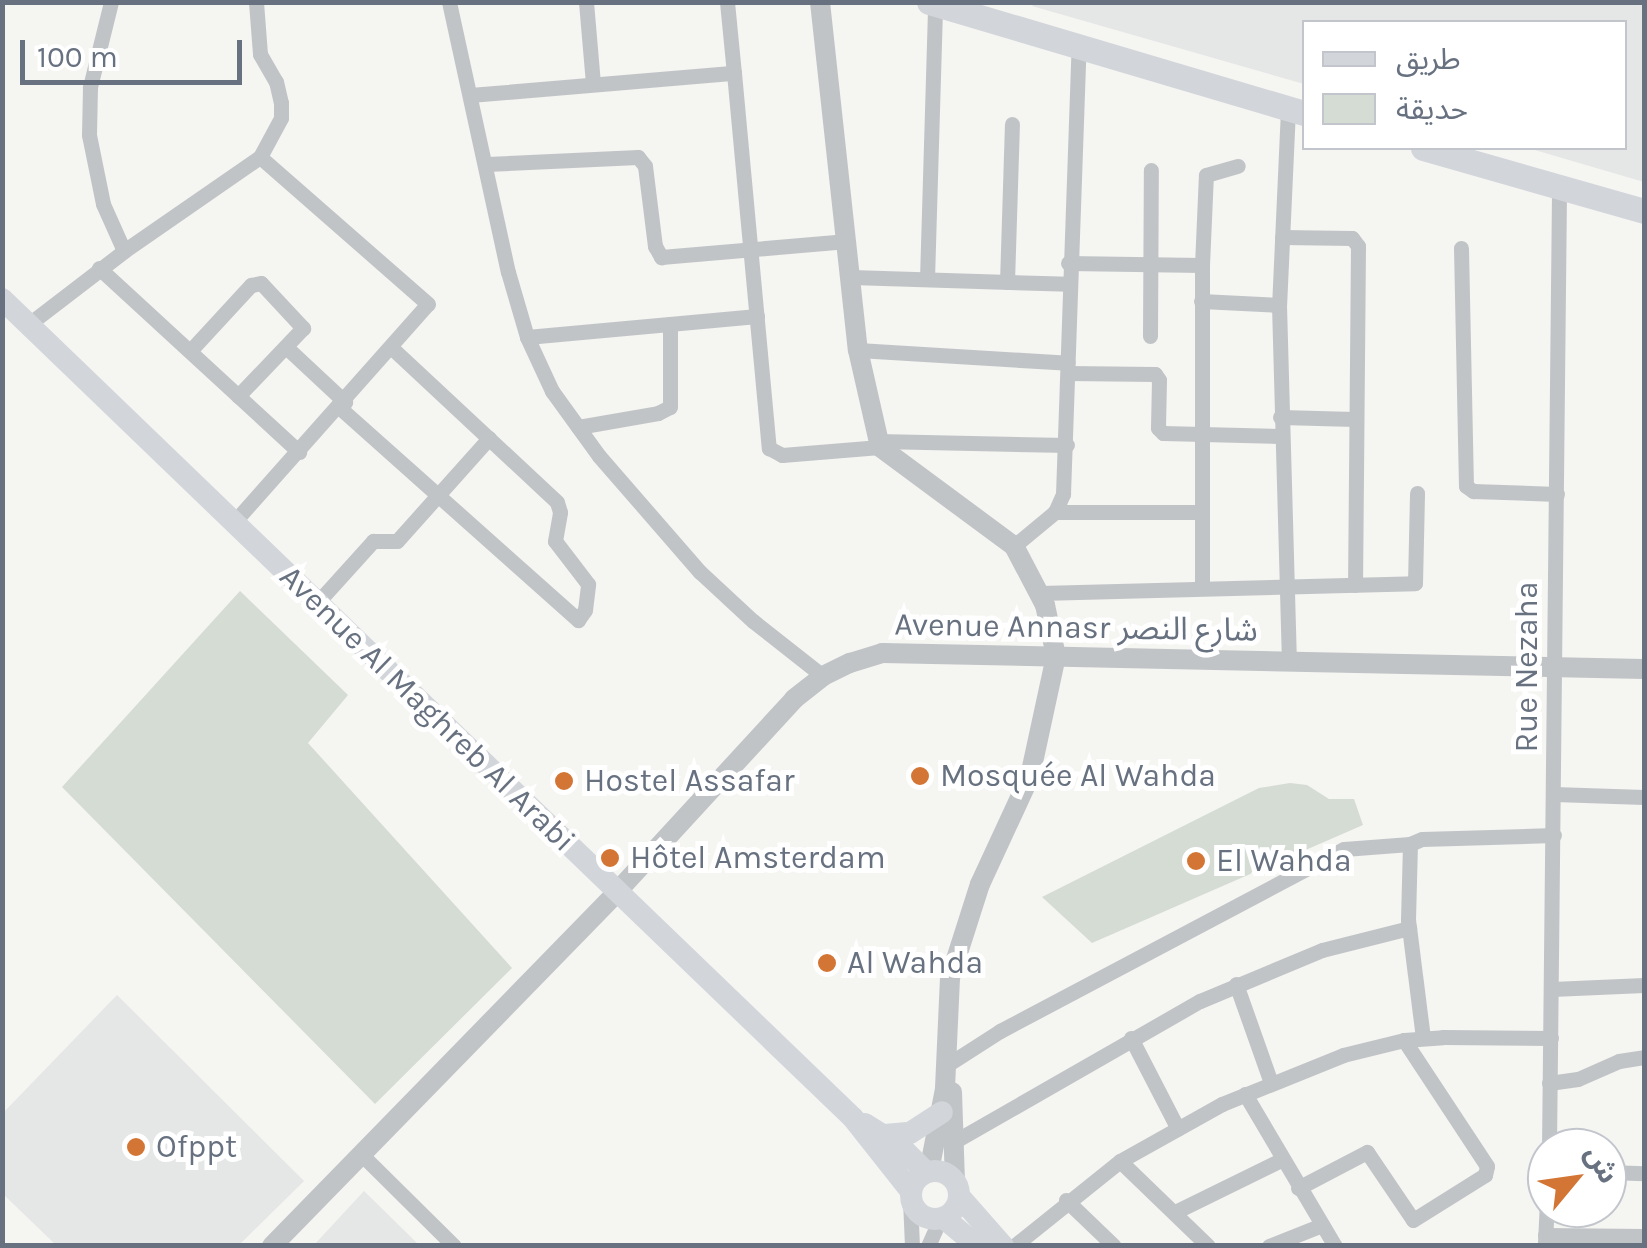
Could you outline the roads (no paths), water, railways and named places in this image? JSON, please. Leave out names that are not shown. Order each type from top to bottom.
[{"type":"main road","points":[[932,3],[997,13],[1079,47],[1296,111]]},
{"type":"main road","points":[[1430,150],[1644,211]]},
{"type":"main road","name":"Avenue Al Maghreb Al Arabi","points":[[2,299],[919,1183]]},
{"type":"main road","points":[[885,1135],[910,1133],[942,1112]]},
{"type":"main road","name":"Avenue Al Maghreb Al Arabi","points":[[853,1118],[885,1135],[919,1183]]},
{"type":"main road","points":[[977,1246],[942,1218],[918,1214],[919,1183],[944,1172],[1003,1246]]},
{"type":"main road","points":[[942,1218],[954,1210],[957,1189]]},
{"type":"main road","points":[[951,1246],[968,1246]]},
{"type":"street","points":[[110,2],[90,86],[88,136],[103,204],[124,251]]},
{"type":"street","points":[[30,324],[100,268],[260,157],[281,118],[281,102],[276,82],[260,54],[256,2]]},
{"type":"street","points":[[449,2],[508,272],[527,337],[552,391],[700,572],[753,622],[823,676]]},
{"type":"street","points":[[586,2],[593,83]]},
{"type":"street","points":[[728,2],[749,249],[772,452],[782,455],[879,444],[1067,445]]},
{"type":"street","points":[[820,2],[830,56],[858,350],[879,444],[1014,546],[1040,593],[1056,656],[1030,776],[980,884],[950,978],[942,1112],[919,1183],[912,1246]]},
{"type":"street","points":[[830,56],[836,2]]},
{"type":"street","points":[[928,279],[932,3]]},
{"type":"street","points":[[1014,546],[1055,512],[1063,494],[1068,262],[1079,47]]},
{"type":"street","points":[[470,96],[734,73]]},
{"type":"street","points":[[1289,661],[1279,305],[1296,111]]},
{"type":"street","points":[[1008,282],[1012,124]]},
{"type":"street","points":[[235,521],[425,312],[427,302],[260,157]]},
{"type":"street","points":[[486,164],[638,157],[645,166],[658,254],[847,240]]},
{"type":"street","points":[[1202,587],[1201,301],[1206,175],[1238,166]]},
{"type":"street","points":[[1150,336],[1152,170]]},
{"type":"street","name":"Rue Nezaha","points":[[1549,1128],[1559,187]]},
{"type":"street","points":[[1282,237],[1352,238],[1357,242],[1355,584]]},
{"type":"street","points":[[1460,248],[1466,486],[1473,491],[1557,494]]},
{"type":"street","points":[[1068,262],[1202,265]]},
{"type":"street","points":[[100,268],[299,452]]},
{"type":"street","points":[[851,277],[1068,284]]},
{"type":"street","points":[[190,352],[258,282],[302,323],[301,332],[238,396]]},
{"type":"street","points":[[1201,301],[1279,305]]},
{"type":"street","points":[[527,337],[757,316]]},
{"type":"street","points":[[578,426],[658,413],[670,407],[670,324]]},
{"type":"street","points":[[286,346],[438,495],[578,620],[586,610],[588,584],[555,541],[560,508],[392,348]]},
{"type":"street","points":[[858,350],[1155,374],[1159,380],[1160,431],[1280,436]]},
{"type":"street","points":[[1280,417],[1354,418]]},
{"type":"street","points":[[317,603],[372,541],[396,542],[489,438]]},
{"type":"street","points":[[1040,593],[1284,584],[1409,585],[1418,580],[1417,493]]},
{"type":"street","points":[[1055,512],[1202,512]]},
{"type":"street","name":"Avenue Annasr شارع النصر","points":[[272,1246],[615,894],[771,723],[823,676],[882,653],[1644,669]]},
{"type":"street","points":[[1554,794],[1644,797]]},
{"type":"street","points":[[947,1065],[1000,1031],[1344,849],[1410,844],[1422,839],[1554,836]]},
{"type":"street","points":[[1410,844],[1408,928],[1423,1038]]},
{"type":"street","points":[[957,1140],[1131,1038],[1236,984],[1322,950],[1408,928]]},
{"type":"street","points":[[1236,984],[1271,1083]]},
{"type":"street","points":[[1552,988],[1644,985]]},
{"type":"street","points":[[1131,1038],[1178,1129]]},
{"type":"street","points":[[1014,1246],[1066,1200],[1120,1161],[1245,1094],[1343,1055],[1423,1038],[1551,1038]]},
{"type":"street","points":[[1298,1188],[1367,1152],[1413,1220],[1486,1175],[1487,1166],[1404,1040]]},
{"type":"street","points":[[1549,1083],[1578,1080],[1619,1060],[1644,1057]]},
{"type":"street","points":[[947,1065],[957,1140],[957,1189]]},
{"type":"street","points":[[1245,1094],[1335,1246]]},
{"type":"street","points":[[360,1153],[454,1246]]},
{"type":"street","points":[[1175,1212],[1281,1160]]},
{"type":"street","points":[[1120,1161],[1208,1246]]},
{"type":"street","points":[[1066,1200],[1114,1246]]},
{"type":"street","points":[[928,1246],[942,1218]]},
{"type":"street","points":[[1269,1246],[1322,1226]]},
{"type":"street","points":[[1545,1240],[1644,1236]]},
{"type":"place","name":"Mosquée Al Wahda","points":[[920,776]]},
{"type":"place","name":"Hostel Assafar","points":[[564,781]]},
{"type":"place","name":"Hôtel Amsterdam","points":[[610,858]]},
{"type":"place","name":"El Wahda","points":[[1196,861]]},
{"type":"place","name":"Al Wahda","points":[[827,963]]},
{"type":"place","name":"Ofppt","points":[[136,1147]]}]
